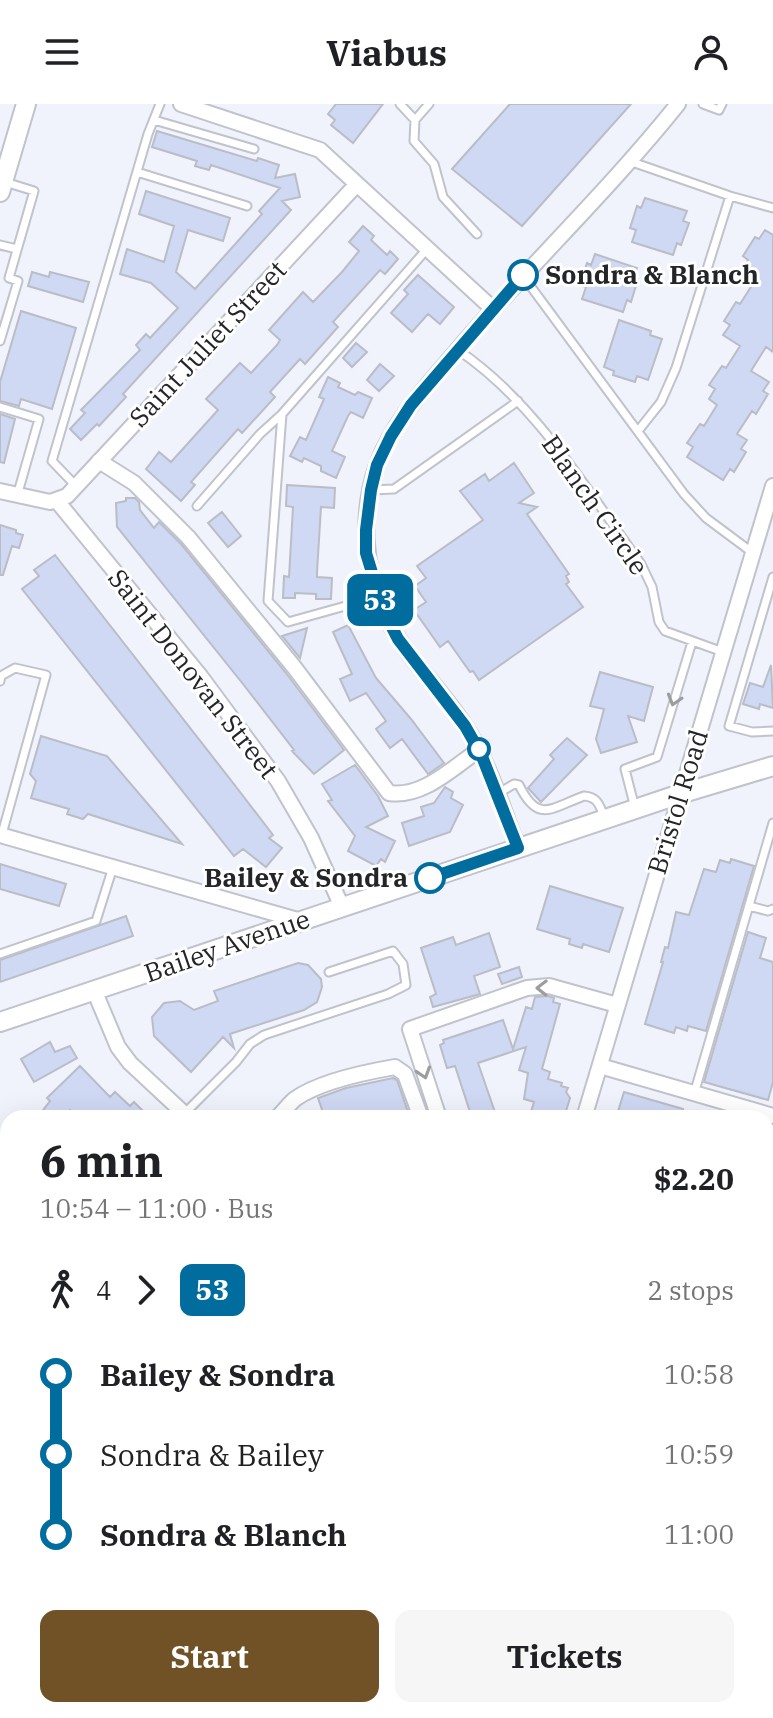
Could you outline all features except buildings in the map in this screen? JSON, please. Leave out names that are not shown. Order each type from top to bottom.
[{"type":"street","points":[[2,187],[26,104]]},
{"type":"street","points":[[181,104],[320,150],[493,309]]},
{"type":"street","points":[[518,848],[479,750],[465,726],[398,639],[377,592],[366,553],[371,490],[377,465],[411,405],[523,275],[632,162],[678,104]]},
{"type":"street","name":"Saint Juliet Street","points":[[57,501],[67,496],[357,184]]},
{"type":"street","points":[[99,461],[134,483],[188,537],[294,667],[389,793],[403,795],[419,790],[479,750]]},
{"type":"street","name":"Bristol Road","points":[[586,1110],[773,486]]},
{"type":"street","points":[[0,491],[36,501],[57,501]]},
{"type":"street","name":"Saint Donovan Street","points":[[57,501],[201,677],[278,781],[311,838],[342,907]]},
{"type":"street","name":"Bailey Avenue","points":[[0,1022],[680,794],[773,766]]},
{"type":"street","points":[[1,835],[301,921]]},
{"type":"street","points":[[436,1110],[410,1029],[527,988],[549,986],[617,1005]]},
{"type":"street","points":[[94,990],[118,1047],[130,1063],[180,1110]]},
{"type":"street","points":[[600,1066],[751,1110]]},
{"type":"street","points":[[285,1110],[296,1098],[323,1086],[395,1067],[405,1074],[418,1110]]},
{"type":"lane","points":[[76,486],[52,461],[160,104]]},
{"type":"lane","points":[[400,104],[415,120]]},
{"type":"lane","points":[[429,104],[415,120],[414,141],[434,164],[443,197],[477,234]]},
{"type":"lane","points":[[703,104],[719,110],[722,104]]},
{"type":"lane","points":[[154,120],[254,149]]},
{"type":"lane","points":[[632,162],[773,208]]},
{"type":"lane","points":[[137,172],[247,206]]},
{"type":"lane","points":[[0,341],[18,281],[9,278],[34,191],[2,187]]},
{"type":"lane","points":[[638,431],[661,402],[676,368],[730,196]]},
{"type":"lane","points":[[0,245],[17,249]]},
{"type":"lane","points":[[197,506],[427,248]]},
{"type":"lane","points":[[523,275],[684,494],[706,518],[753,553]]},
{"type":"lane","points":[[0,301],[11,304]]},
{"type":"lane","name":"Blanch Circle","points":[[458,350],[479,364],[543,430],[641,564],[652,587],[659,622],[665,631],[723,652]]},
{"type":"lane","points":[[371,490],[394,489],[518,401]]},
{"type":"lane","points":[[0,407],[39,419],[17,496]]},
{"type":"lane","points":[[282,414],[268,601],[288,622],[349,605],[377,592]]},
{"type":"lane","points":[[773,577],[729,726],[752,732],[773,731]]},
{"type":"lane","points":[[635,809],[625,769],[657,757],[692,642]]},
{"type":"lane","points":[[0,681],[1,676],[15,668],[46,675],[1,835]]},
{"type":"lane","points":[[497,794],[514,784],[519,785],[532,807],[541,810],[592,796],[598,800],[605,819]]},
{"type":"lane","points":[[694,1094],[773,823]]},
{"type":"lane","points":[[0,954],[96,921],[113,867]]},
{"type":"lane","points":[[749,906],[768,911],[773,909]]},
{"type":"lane","points":[[192,1110],[250,1044],[264,1035],[388,994],[406,985],[403,964],[393,951],[329,972]]},
{"type":"bus line","name":"53","points":[[430,878],[518,848],[481,754],[465,726],[398,639],[384,612],[366,553],[371,490],[377,465],[411,405],[523,275]]},
{"type":"place","name":"Sondra & Blanch","points":[[523,275]]},
{"type":"place","name":"Bailey & Sondra","points":[[430,878]]}]
